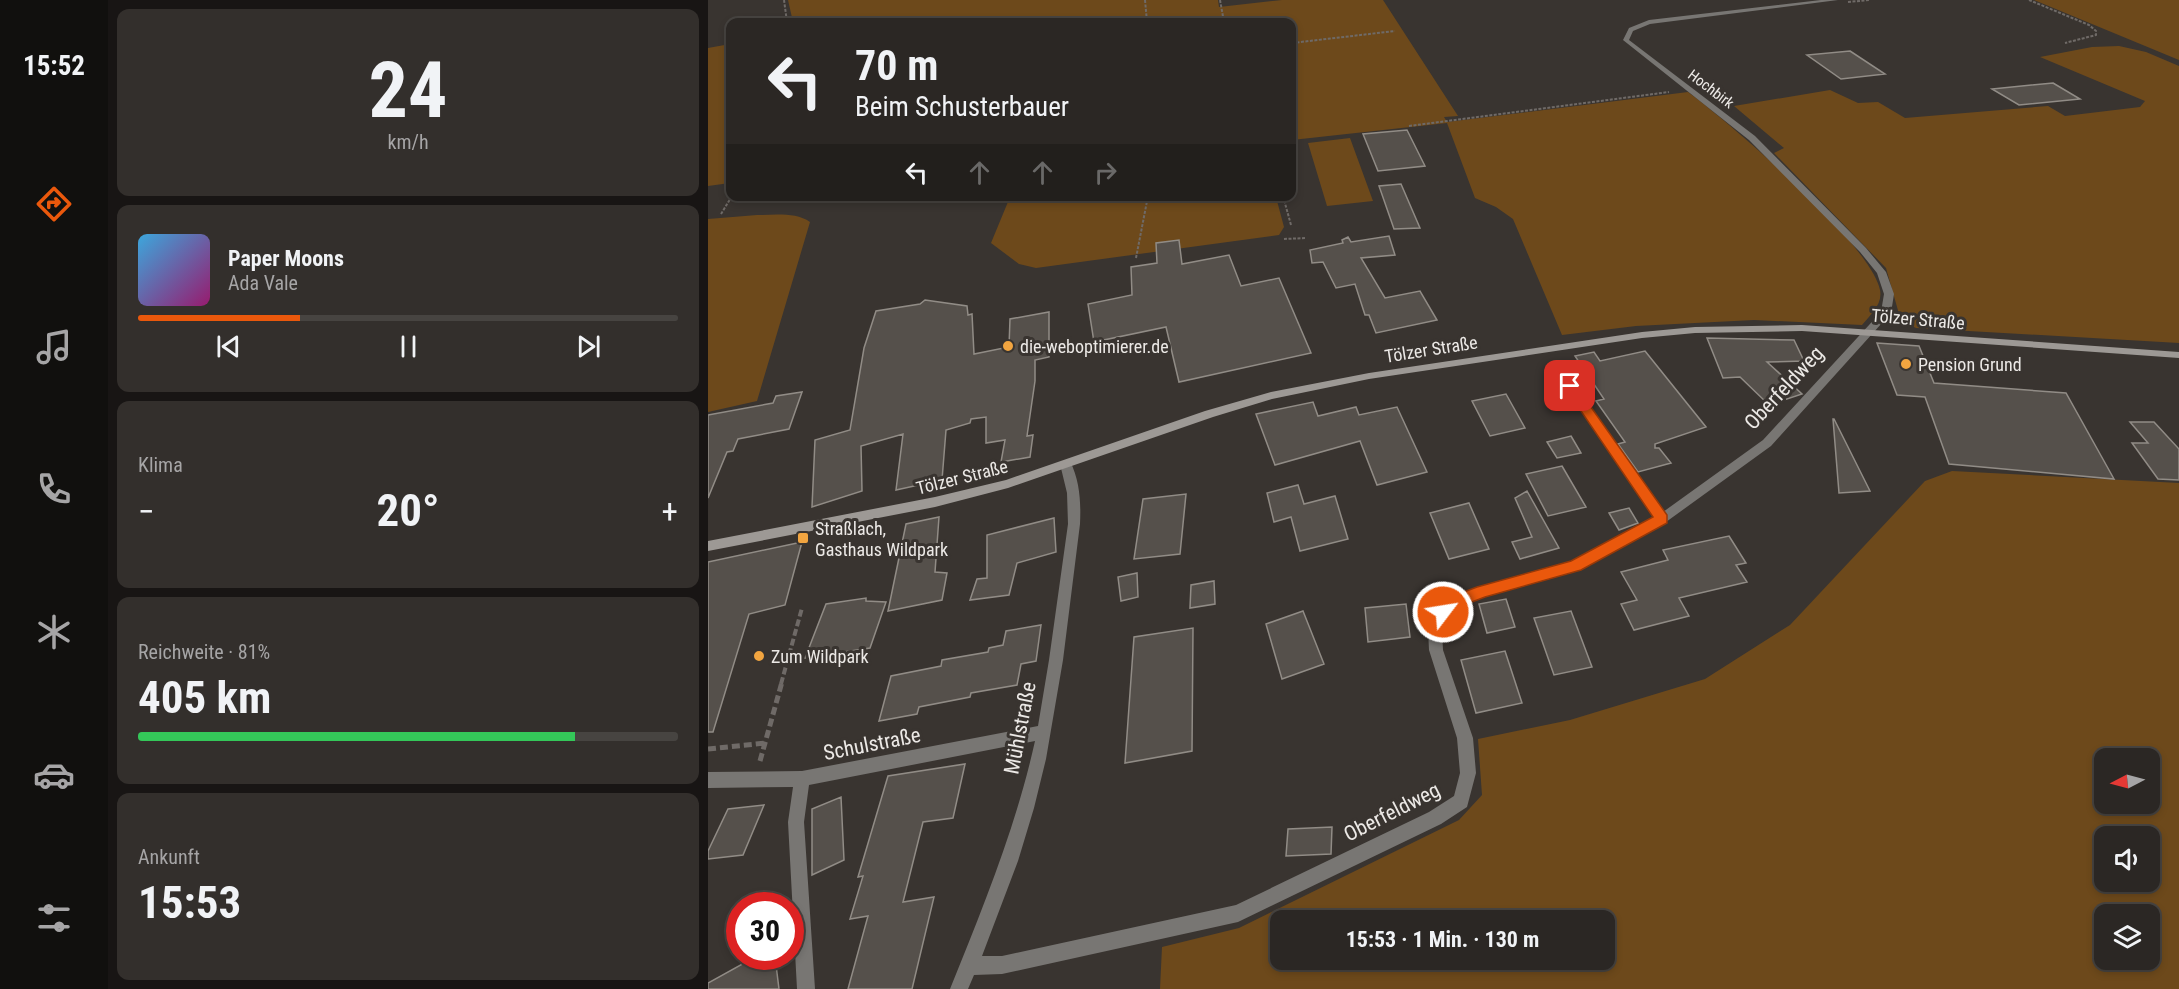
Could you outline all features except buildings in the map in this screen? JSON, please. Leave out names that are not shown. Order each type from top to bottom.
[{"type":"main road","name":"Tölzer Straße","points":[[708,546],[935,502],[1008,484],[1209,414],[1271,396],[1437,365],[1642,335],[1695,330],[1764,328],[1868,331],[2179,355]]},
{"type":"street","name":"Hochbirk","points":[[1835,0],[1649,22],[1634,27],[1627,33],[1626,40],[1632,47],[1690,89],[1760,145],[1847,233],[1881,272],[1889,294],[1886,313],[1868,331]]},
{"type":"street","name":"Oberfeldweg","points":[[969,966],[1002,965],[1238,914],[1435,818],[1461,801],[1468,772],[1465,738],[1436,650],[1435,630],[1443,612],[1459,601],[1482,591],[1575,566],[1662,519],[1767,443],[1868,331]]},
{"type":"street","points":[[1570,386],[1662,519]]},
{"type":"street","name":"Mühlstraße","points":[[959,989],[1033,784],[1043,732],[1074,522],[1070,474],[1066,464]]},
{"type":"street","name":"Schulstraße","points":[[708,780],[802,779],[1043,732]]},
{"type":"street","points":[[802,779],[796,822],[806,989]]},
{"type":"path","points":[[784,0],[786,18]]},
{"type":"path","points":[[1145,0],[1147,18]]},
{"type":"path","points":[[1220,0],[1223,18]]},
{"type":"path","points":[[2029,0],[2089,25],[2096,31],[2096,35],[2065,43]]},
{"type":"path","points":[[1296,43],[1395,31]]},
{"type":"path","points":[[1409,126],[1690,89]]},
{"type":"path","points":[[721,214],[729,201]]},
{"type":"path","points":[[1136,258],[1147,201]]},
{"type":"path","points":[[1284,201],[1291,225]]},
{"type":"path","points":[[1284,239],[1306,238]]},
{"type":"path","points":[[708,749],[764,746],[802,608]]},
{"type":"shaded area","points":[[788,0],[1218,0],[1219,7],[1282,0],[1383,0],[1458,116],[1444,117],[1447,122],[1688,92],[1765,156],[1826,215],[1871,270],[1880,290],[1880,300],[1862,325],[1754,320],[1636,326],[1562,335],[1513,219],[1496,207],[1475,198],[1447,123],[1296,140],[1296,18],[792,18]]},
{"type":"shaded area","points":[[2034,0],[2179,0],[2179,60]]},
{"type":"shaded area","points":[[726,45],[726,184],[708,186],[708,48]]},
{"type":"shaded area","points":[[2119,46],[2146,52],[2179,66],[2179,343],[1916,328],[1901,321],[1886,268],[1774,153],[1784,148],[1734,106],[1830,90],[1858,103],[1878,102],[1905,118],[2048,106],[2065,116],[2140,107],[2145,101],[2040,57],[2092,47]]},
{"type":"shaded area","points":[[1350,138],[1373,201],[1327,206],[1308,143]]},
{"type":"shaded area","points":[[1008,201],[1277,201],[1284,227],[1279,235],[1036,268],[1019,264],[991,243]]},
{"type":"shaded area","points":[[792,215],[810,222],[757,401],[708,412],[708,219]]},
{"type":"shaded area","points":[[1952,471],[2179,483],[2179,989],[1160,989],[1162,947],[1239,928],[1270,913],[1270,970],[1615,970],[1615,910],[1276,910],[1459,820],[1482,795],[1478,739],[1570,720],[1705,679],[1790,625],[1925,481]]},
{"type":"place","name":"die-weboptimierer.de","points":[[1008,346]]},
{"type":"place","name":"Pension Grund","points":[[1906,364]]},
{"type":"place","name":"Straßlach, Gasthaus Wildpark","points":[[803,538]]},
{"type":"place","name":"Zum Wildpark","points":[[759,656]]},
{"type":"route","points":[[1443,612],[1459,601],[1482,591],[1575,566],[1662,519],[1570,386]]}]
